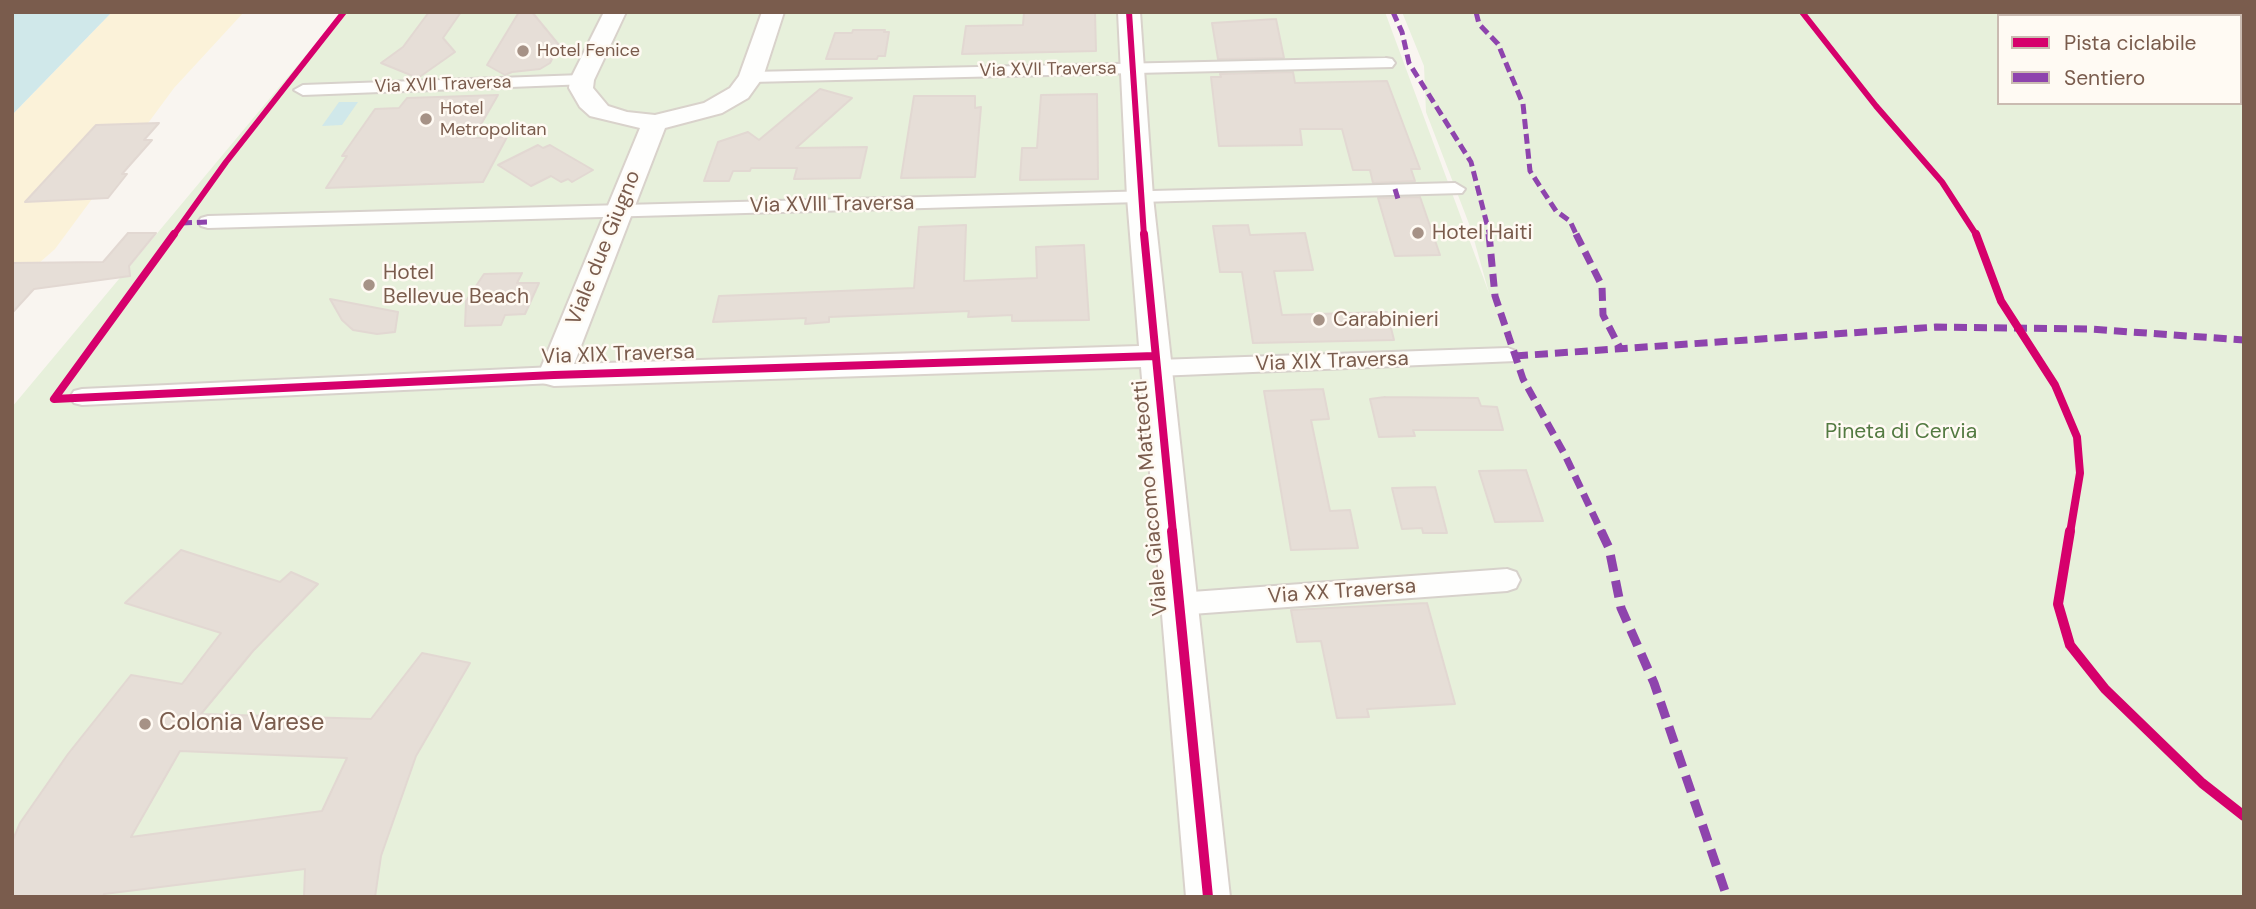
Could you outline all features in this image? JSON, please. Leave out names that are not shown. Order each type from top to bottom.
[{"type":"street","points":[[615,12],[582,80],[584,94],[599,111],[625,119],[654,122],[682,118],[713,108],[739,93],[751,77],[773,12]]},
{"type":"street","name":"Viale Giacomo Matteotti","points":[[1129,12],[1140,197],[1208,897]]},
{"type":"street","name":"Via XVII Traversa","points":[[751,77],[1387,63]]},
{"type":"street","name":"Via XVII Traversa","points":[[303,90],[582,80]]},
{"type":"street","name":"Viale due Giugno","points":[[554,375],[654,122]]},
{"type":"street","name":"Via XVIII Traversa","points":[[208,222],[1455,189]]},
{"type":"street","name":"Via XIX Traversa","points":[[82,397],[554,375],[1508,356]]},
{"type":"street","name":"Via XX Traversa","points":[[1178,604],[1507,580]]},
{"type":"green space","name":"Pineta di Cervia","points":[[342,12],[1385,12],[1489,293],[1471,229],[1426,112],[1424,66],[1402,12],[2244,12],[2244,897],[12,897],[12,407]]},
{"type":"sand","points":[[112,12],[244,12],[174,88],[55,249],[12,287],[12,115]]},
{"type":"water","points":[[12,12],[112,12],[12,115]]},
{"type":"water","points":[[339,102],[358,102],[342,125],[322,126]]},
{"type":"building","points":[[429,12],[461,12],[443,38],[455,52],[418,78],[381,63],[403,47]]},
{"type":"building","name":"Hotel Fenice","points":[[519,12],[532,12],[559,45],[550,63],[540,69],[505,75],[487,65]]},
{"type":"building","points":[[1024,12],[1095,12],[1096,51],[962,54],[966,26],[1023,25]]},
{"type":"building","points":[[1276,19],[1284,58],[1218,59],[1212,23]]},
{"type":"building","points":[[853,30],[889,32],[885,56],[878,56],[877,59],[826,59],[835,33],[852,33]]},
{"type":"building","points":[[1293,72],[1295,83],[1387,81],[1420,169],[1411,169],[1415,181],[1373,183],[1370,170],[1353,170],[1342,129],[1300,129],[1302,145],[1219,146],[1211,77],[1221,77],[1220,74]]},
{"type":"building","points":[[820,89],[852,98],[796,148],[867,147],[860,178],[794,179],[797,168],[751,168],[750,171],[733,171],[729,181],[704,181],[718,142],[748,132],[759,140]]},
{"type":"building","points":[[1097,94],[1098,179],[1020,180],[1022,148],[1037,148],[1041,95]]},
{"type":"building","points":[[498,95],[473,138],[507,137],[483,182],[326,188],[347,156],[342,156],[375,109],[399,108],[407,98]]},
{"type":"building","points":[[914,96],[975,96],[975,108],[981,107],[975,177],[901,178]]},
{"type":"building","points":[[159,123],[144,140],[152,140],[122,174],[127,174],[108,198],[25,202],[96,125]]},
{"type":"building","points":[[538,145],[543,148],[550,145],[593,170],[572,182],[568,179],[561,182],[551,176],[531,186],[498,165]]},
{"type":"building","points":[[1420,197],[1440,255],[1395,256],[1378,198]]},
{"type":"building","points":[[966,225],[964,281],[1037,278],[1036,247],[1084,245],[1089,320],[1012,321],[1012,315],[968,317],[969,311],[829,317],[829,322],[805,324],[806,318],[713,322],[719,296],[914,288],[919,227]]},
{"type":"building","points":[[1248,225],[1250,235],[1305,233],[1313,270],[1274,271],[1282,315],[1387,312],[1394,340],[1253,343],[1242,272],[1220,272],[1213,226]]},
{"type":"building","points":[[128,233],[156,233],[129,266],[130,276],[34,289],[12,313],[12,263],[103,262]]},
{"type":"building","points":[[522,273],[517,283],[539,283],[525,314],[505,315],[501,325],[465,326],[466,301],[484,274]]},
{"type":"building","points":[[330,299],[398,312],[395,332],[377,334],[353,330],[342,320]]},
{"type":"building","points":[[1323,389],[1329,419],[1311,420],[1330,511],[1350,510],[1358,548],[1291,550],[1264,391]]},
{"type":"building","points":[[1478,398],[1481,406],[1497,407],[1503,430],[1413,430],[1415,436],[1379,437],[1370,399]]},
{"type":"building","points":[[1526,470],[1543,521],[1495,522],[1479,471]]},
{"type":"building","points":[[1435,487],[1447,533],[1423,533],[1422,528],[1402,529],[1392,488]]},
{"type":"building","points":[[181,550],[280,582],[291,572],[318,584],[253,651],[201,714],[371,719],[422,653],[470,663],[416,756],[381,856],[375,897],[304,897],[305,869],[104,894],[103,897],[12,897],[12,842],[20,823],[68,754],[131,675],[182,684],[221,633],[125,603]],"holes":[[[180,751],[347,758],[322,811],[131,837]]]},
{"type":"building","points":[[1427,603],[1455,704],[1367,709],[1369,717],[1337,718],[1321,641],[1297,642],[1291,610]]},
{"type":"marked path","points":[[1393,12],[1402,32],[1409,63],[1471,162],[1489,229],[1495,296],[1523,379],[1565,455],[1609,548],[1621,608],[1654,683],[1727,897]]},
{"type":"marked path","points":[[1476,12],[1479,24],[1498,44],[1523,104],[1530,171],[1556,211],[1570,221],[1602,286],[1603,315],[1621,350]]},
{"type":"marked path","points":[[1395,189],[1398,199]]},
{"type":"marked path","points":[[182,223],[208,222]]},
{"type":"marked path","points":[[1515,356],[1936,327],[2090,329],[2244,340]]},
{"type":"cycle path","points":[[344,12],[226,162],[54,399],[554,375],[1155,356]]},
{"type":"cycle path","points":[[1129,12],[1140,197],[1208,897]]},
{"type":"cycle path","points":[[1802,12],[1876,106],[1942,182],[1980,240],[2001,301],[2055,385],[2077,437],[2080,473],[2058,604],[2070,645],[2105,689],[2202,783],[2244,816]]},
{"type":"place","name":"Hotel Fenice","points":[[523,51]]},
{"type":"place","name":"Hotel Metropolitan","points":[[426,119]]},
{"type":"place","name":"Hotel Haiti","points":[[1418,233]]},
{"type":"place","name":"Hotel Bellevue Beach","points":[[369,285]]},
{"type":"place","name":"Carabinieri","points":[[1319,320]]},
{"type":"place","name":"Colonia Varese","points":[[145,724]]}]
